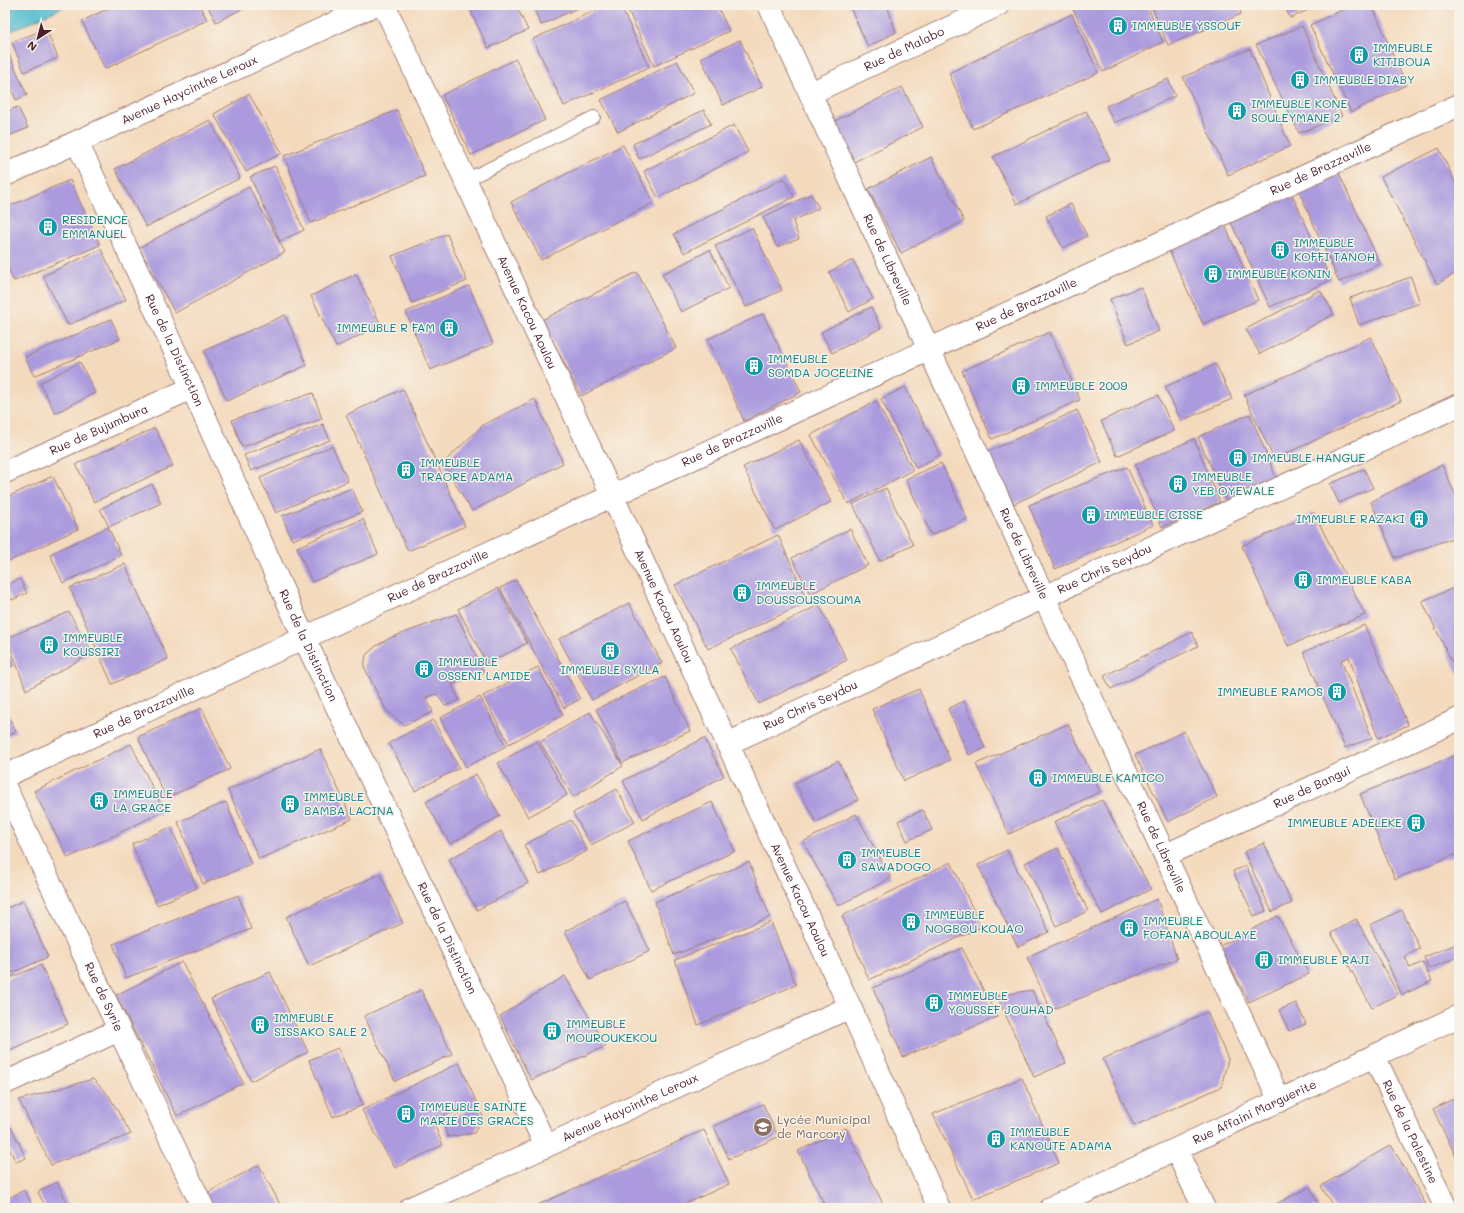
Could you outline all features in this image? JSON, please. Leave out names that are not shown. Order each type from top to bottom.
[{"type":"street","name":"Avenue Haycinthe Leroux","points":[[5,175],[374,5]]},
{"type":"street","name":"Avenue Kacou Aoulou","points":[[384,5],[850,1007],[940,1208]]},
{"type":"street","name":"Rue de Libreville","points":[[769,5],[1280,1100]]},
{"type":"street","name":"Rue de Malabo","points":[[811,93],[998,5]]},
{"type":"street","name":"Rue de Brazzaville","points":[[5,776],[1459,105]]},
{"type":"street","name":"Rue de la Distinction","points":[[77,142],[192,388],[304,638],[546,1146]]},
{"type":"street","name":"Rue de Bujumbura","points":[[5,472],[192,388]]},
{"type":"street","name":"Rue Chris Seydou","points":[[727,744],[1459,405]]},
{"type":"street","name":"Rue de Bangui","points":[[1166,854],[1459,719]]},
{"type":"street","name":"Rue de Syrie","points":[[5,787],[203,1208]]},
{"type":"street","name":"Avenue Haycinthe Leroux","points":[[411,1208],[850,1007]]},
{"type":"street","name":"Rue Affaini Marguerite","points":[[1051,1208],[1459,1016]]},
{"type":"street","points":[[5,1083],[119,1030]]},
{"type":"street","name":"Rue de la Palestine","points":[[1374,1056],[1446,1208]]},
{"type":"street","points":[[1176,1150],[1204,1208]]},
{"type":"lane","points":[[466,180],[594,117]]},
{"type":"water","points":[[5,5],[68,5],[5,34]]},
{"type":"building","points":[[115,5],[200,5],[207,20],[105,69],[82,21]]},
{"type":"building","points":[[207,5],[250,5],[216,22]]},
{"type":"building","points":[[468,5],[516,5],[528,30],[488,48]]},
{"type":"building","points":[[532,5],[584,5],[541,25]]},
{"type":"building","points":[[607,5],[620,5],[649,67],[564,106],[533,39]]},
{"type":"building","points":[[634,5],[717,5],[729,31],[654,66],[627,8]]},
{"type":"building","points":[[849,5],[887,5],[896,32],[868,47]]},
{"type":"building","name":"IMMEUBLE YSSOUF","points":[[1081,5],[1147,5],[1163,42],[1103,72],[1073,9]]},
{"type":"building","points":[[1151,5],[1238,5],[1241,14],[1168,45]]},
{"type":"building","points":[[1284,5],[1314,5],[1315,7],[1290,18]]},
{"type":"building","name":"IMMEUBLE KITIBOUA","points":[[1353,5],[1372,5],[1406,85],[1351,112],[1310,25]]},
{"type":"building","points":[[1072,14],[1098,73],[973,129],[949,73]]},
{"type":"building","name":"IMMEUBLE DIABY","points":[[1302,26],[1342,116],[1299,133],[1256,45]]},
{"type":"building","points":[[46,29],[58,58],[24,72],[12,42]]},
{"type":"building","points":[[740,40],[762,87],[723,105],[701,58]]},
{"type":"building","name":"IMMEUBLE KONE SOULEYMANE 2","points":[[1250,49],[1290,146],[1228,175],[1183,77]]},
{"type":"building","points":[[8,52],[27,95],[16,100],[5,75],[5,53]]},
{"type":"building","points":[[516,59],[545,120],[471,155],[442,95]]},
{"type":"building","points":[[677,61],[694,93],[618,132],[601,100]]},
{"type":"building","points":[[1168,79],[1175,96],[1114,123],[1106,106]]},
{"type":"building","points":[[902,87],[923,127],[854,162],[833,122]]},
{"type":"building","points":[[249,94],[282,153],[246,172],[214,114]]},
{"type":"building","points":[[18,107],[28,128],[11,135],[5,120],[5,112]]},
{"type":"building","points":[[397,110],[425,176],[311,223],[284,156]]},
{"type":"building","points":[[704,110],[711,124],[639,159],[633,144]]},
{"type":"building","points":[[1086,111],[1110,159],[1017,204],[993,157]]},
{"type":"building","points":[[210,120],[240,178],[146,227],[115,169]]},
{"type":"building","points":[[734,125],[748,152],[658,198],[644,171]]},
{"type":"building","points":[[623,145],[653,203],[541,260],[511,202]]},
{"type":"building","points":[[1439,148],[1459,191],[1459,271],[1437,284],[1381,177]]},
{"type":"building","points":[[931,157],[964,221],[901,253],[868,189]]},
{"type":"building","points":[[275,166],[304,230],[280,241],[250,177]]},
{"type":"building","points":[[1339,173],[1380,264],[1339,282],[1299,191]]},
{"type":"building","points":[[784,178],[794,197],[684,253],[674,234]]},
{"type":"building","name":"RESIDENCE EMMANUEL","points":[[70,180],[100,245],[14,281],[5,262],[5,208]]},
{"type":"building","points":[[249,187],[285,252],[175,313],[139,248]]},
{"type":"building","name":"IMMEUBLE KOFFI TANOH","points":[[1291,192],[1331,280],[1270,307],[1230,220]]},
{"type":"building","points":[[811,194],[819,208],[793,221],[799,239],[777,247],[763,217]]},
{"type":"building","points":[[1071,204],[1087,236],[1063,248],[1046,216]]},
{"type":"building","name":"IMMEUBLE KONIN","points":[[1224,223],[1258,300],[1203,324],[1168,248]]},
{"type":"building","points":[[752,228],[782,290],[746,307],[715,246]]},
{"type":"building","points":[[447,234],[467,281],[412,303],[392,256]]},
{"type":"building","points":[[101,249],[126,300],[68,325],[43,276]]},
{"type":"building","points":[[710,250],[729,288],[681,312],[662,274]]},
{"type":"building","points":[[853,260],[873,299],[849,312],[829,272]]},
{"type":"building","points":[[637,272],[676,348],[581,396],[542,320]]},
{"type":"building","points":[[356,274],[381,325],[336,347],[311,296]]},
{"type":"building","points":[[1411,277],[1420,303],[1359,325],[1350,298]]},
{"type":"building","name":"IMMEUBLE R FAM","points":[[469,286],[493,344],[430,370],[406,312]]},
{"type":"building","points":[[1141,287],[1159,331],[1128,344],[1110,299]]},
{"type":"building","points":[[1320,290],[1334,314],[1260,354],[1246,329]]},
{"type":"building","points":[[871,307],[881,328],[832,353],[821,332]]},
{"type":"building","name":"IMMEUBLE SOMDA JOCELINE","points":[[763,314],[801,392],[744,421],[708,339]]},
{"type":"building","points":[[285,315],[307,365],[227,401],[204,351]]},
{"type":"building","points":[[111,319],[120,339],[34,376],[25,357]]},
{"type":"building","name":"IMMEUBLE 2009","points":[[1050,332],[1080,400],[992,439],[962,371]]},
{"type":"building","points":[[1371,337],[1401,401],[1274,459],[1244,395]]},
{"type":"building","points":[[80,362],[95,393],[55,413],[40,383]]},
{"type":"building","points":[[1216,364],[1232,399],[1181,421],[1165,387]]},
{"type":"building","points":[[905,387],[940,455],[916,468],[881,399]]},
{"type":"building","name":"IMMEUBLE TRAORE ADAMA","points":[[403,389],[465,526],[408,551],[346,415]]},
{"type":"building","points":[[313,393],[322,419],[242,447],[232,420]]},
{"type":"building","points":[[1158,395],[1174,431],[1117,456],[1101,421]]},
{"type":"building","points":[[535,399],[563,463],[472,511],[443,463],[483,425]]},
{"type":"building","points":[[876,401],[913,470],[848,504],[811,435]]},
{"type":"building","points":[[1077,410],[1102,462],[1014,504],[988,452]]},
{"type":"building","name":"IMMEUBLE HANGUE","points":[[1250,414],[1277,480],[1226,501],[1198,437]]},
{"type":"building","points":[[323,424],[330,440],[251,471],[244,455]]},
{"type":"building","points":[[155,428],[173,466],[94,502],[76,464]]},
{"type":"building","name":"IMMEUBLE YEB OYEWALE","points":[[1194,439],[1220,502],[1162,527],[1135,465]]},
{"type":"building","points":[[799,440],[831,502],[775,530],[743,467]]},
{"type":"building","points":[[332,446],[348,481],[276,513],[260,478]]},
{"type":"building","points":[[941,463],[967,519],[931,535],[906,479]]},
{"type":"building","name":"IMMEUBLE RAZAKI","points":[[1442,465],[1459,503],[1459,536],[1395,558],[1371,502]]},
{"type":"building","name":"IMMEUBLE CISSE","points":[[1127,467],[1153,525],[1055,569],[1029,505]]},
{"type":"building","points":[[1364,469],[1373,488],[1339,503],[1330,484]]},
{"type":"building","points":[[53,476],[78,529],[5,563],[5,498]]},
{"type":"building","points":[[152,484],[161,503],[109,527],[100,509]]},
{"type":"building","points":[[352,488],[362,512],[292,540],[282,516]]},
{"type":"building","points":[[886,488],[913,545],[880,561],[853,504]]},
{"type":"building","name":"IMMEUBLE KABA","points":[[1314,513],[1365,615],[1288,646],[1242,546]]},
{"type":"building","points":[[363,519],[378,554],[312,582],[297,547]]},
{"type":"building","points":[[108,527],[121,555],[63,583],[50,554]]},
{"type":"building","points":[[850,529],[868,565],[810,594],[792,558]]},
{"type":"building","name":"IMMEUBLE DOUSSOUSSOUMA","points":[[778,535],[808,602],[708,649],[675,585]]},
{"type":"building","points":[[125,564],[168,659],[112,684],[70,588]]},
{"type":"building","points":[[20,579],[27,593],[12,600],[5,586]]},
{"type":"building","points":[[516,580],[580,699],[564,708],[500,588]]},
{"type":"building","points":[[1459,586],[1459,676],[1422,601]]},
{"type":"building","points":[[498,588],[527,643],[487,664],[458,609]]},
{"type":"building","name":"IMMEUBLE SYLLA","points":[[629,603],[662,663],[592,700],[559,639]]},
{"type":"building","points":[[819,605],[847,660],[759,704],[731,649]]},
{"type":"building","name":"IMMEUBLE KOUSSIRI","points":[[69,612],[92,653],[26,690],[7,638]]},
{"type":"building","name":"IMMEUBLE OSSENI LAMIDE","points":[[456,614],[484,672],[452,684],[459,700],[445,706],[437,694],[426,697],[433,712],[404,725],[386,710],[364,667],[366,655],[376,646],[390,638]]},
{"type":"building","name":"IMMEUBLE RAMOS","points":[[1364,625],[1408,725],[1378,738],[1349,657],[1341,660],[1372,738],[1345,748],[1304,652]]},
{"type":"building","points":[[1192,632],[1198,646],[1111,689],[1104,676]]},
{"type":"building","points":[[5,648],[14,665],[5,670]]},
{"type":"building","points":[[538,667],[563,715],[509,744],[483,696]]},
{"type":"building","points":[[665,677],[690,731],[622,763],[596,709]]},
{"type":"building","points":[[919,689],[950,760],[904,781],[872,709]]},
{"type":"building","points":[[480,697],[506,746],[466,767],[440,718]]},
{"type":"building","points":[[964,701],[985,748],[969,755],[948,709]]},
{"type":"building","points":[[202,708],[230,769],[166,798],[138,737]]},
{"type":"building","points":[[5,709],[16,732],[5,737]]},
{"type":"building","points":[[590,712],[623,766],[573,797],[540,742]]},
{"type":"building","points":[[433,720],[459,768],[415,791],[389,743]]},
{"type":"building","name":"IMMEUBLE KAMICO","points":[[1068,724],[1100,792],[1009,834],[976,764]]},
{"type":"building","points":[[1184,731],[1217,797],[1168,822],[1135,755]]},
{"type":"building","points":[[704,738],[724,776],[643,819],[623,781]]},
{"type":"building","points":[[537,741],[567,795],[528,817],[498,763]]},
{"type":"building","name":"IMMEUBLE LA GRACE","points":[[131,744],[164,811],[68,858],[34,791]]},
{"type":"building","name":"IMMEUBLE BAMBA LACINA","points":[[320,749],[352,819],[259,859],[228,790]]},
{"type":"building","name":"IMMEUBLE ADELEKE","points":[[1459,754],[1459,853],[1395,879],[1360,794]]},
{"type":"building","points":[[838,761],[858,800],[816,822],[795,783]]},
{"type":"building","points":[[476,774],[500,816],[450,844],[426,802]]},
{"type":"building","points":[[617,789],[635,822],[591,845],[573,813]]},
{"type":"building","points":[[1102,800],[1151,889],[1102,914],[1054,822]]},
{"type":"building","points":[[226,802],[251,864],[203,884],[178,822]]},
{"type":"building","points":[[712,802],[735,851],[651,890],[628,841]]},
{"type":"building","points":[[923,810],[932,830],[907,841],[898,821]]},
{"type":"building","name":"IMMEUBLE SAWADOGO","points":[[856,814],[891,878],[838,906],[803,842]]},
{"type":"building","points":[[571,820],[587,851],[540,875],[524,845]]},
{"type":"building","points":[[171,827],[197,888],[157,905],[132,844]]},
{"type":"building","points":[[501,831],[528,883],[477,910],[449,859]]},
{"type":"building","points":[[1264,843],[1292,903],[1272,912],[1244,852]]},
{"type":"building","points":[[1058,848],[1088,911],[1056,926],[1025,863]]},
{"type":"building","points":[[1007,850],[1049,932],[1018,947],[978,865]]},
{"type":"building","points":[[749,862],[770,917],[674,955],[655,902]]},
{"type":"building","name":"IMMEUBLE NOGBOU KOUAO","points":[[951,862],[981,927],[869,980],[842,916]]},
{"type":"building","points":[[1246,866],[1266,911],[1254,916],[1233,871]]},
{"type":"building","points":[[380,874],[403,923],[309,966],[286,917]]},
{"type":"building","points":[[238,895],[251,929],[126,978],[113,944]]},
{"type":"building","name":"IMMEUBLE FOFANA ABOULAYE","points":[[1157,899],[1177,959],[1051,1010],[1027,957]]},
{"type":"building","points":[[23,901],[48,957],[5,976],[5,909]]},
{"type":"building","points":[[625,901],[650,951],[590,980],[565,931]]},
{"type":"building","points":[[1402,910],[1420,949],[1405,956],[1410,968],[1423,962],[1432,981],[1402,995],[1370,925]]},
{"type":"building","name":"IMMEUBLE RAJI","points":[[1278,916],[1309,974],[1249,1002],[1220,946]]},
{"type":"building","points":[[1356,919],[1398,994],[1372,1008],[1331,933]]},
{"type":"building","points":[[771,922],[796,985],[698,1025],[675,960]]},
{"type":"building","points":[[1454,945],[1459,956],[1429,969],[1424,957]]},
{"type":"building","name":"IMMEUBLE YOUSSEF JOUHAD","points":[[962,948],[997,1017],[903,1057],[873,988]]},
{"type":"building","points":[[182,962],[243,1083],[177,1116],[116,995]]},
{"type":"building","points":[[41,965],[68,1024],[5,1052],[5,980]]},
{"type":"building","name":"IMMEUBLE SISSAKO SALE 2","points":[[270,972],[308,1052],[251,1081],[211,999]]},
{"type":"building","name":"IMMEUBLE MOUROUKEKOU","points":[[565,976],[606,1046],[531,1080],[500,1016]]},
{"type":"building","points":[[421,990],[452,1054],[395,1081],[364,1016]]},
{"type":"building","points":[[1032,990],[1066,1063],[1034,1077],[997,996]]},
{"type":"building","points":[[1296,1003],[1306,1024],[1289,1031],[1279,1010]]},
{"type":"building","points":[[1207,1012],[1228,1059],[1221,1087],[1134,1126],[1103,1059]]},
{"type":"building","points":[[338,1048],[363,1105],[333,1117],[309,1060]]},
{"type":"building","name":"IMMEUBLE SAINTE MARIE DES GRACES","points":[[459,1063],[483,1117],[474,1133],[448,1137],[443,1123],[470,1109],[468,1105],[432,1120],[443,1145],[395,1168],[362,1110]]},
{"type":"building","name":"IMMEUBLE KANOUTE ADAMA","points":[[1022,1078],[1059,1163],[973,1199],[933,1114]]},
{"type":"building","points":[[93,1079],[109,1096],[131,1134],[51,1165],[19,1100]]},
{"type":"building","points":[[1459,1096],[1459,1163],[1433,1109]]},
{"type":"building","points":[[763,1104],[778,1137],[729,1159],[714,1126]]},
{"type":"building","points":[[11,1127],[26,1158],[16,1162],[5,1140],[5,1130]]},
{"type":"building","points":[[846,1128],[885,1208],[826,1208],[798,1151]]},
{"type":"building","points":[[704,1130],[729,1184],[676,1208],[531,1208]]},
{"type":"building","points":[[1391,1145],[1428,1208],[1334,1208],[1321,1186]]},
{"type":"building","points":[[259,1165],[282,1208],[212,1208],[205,1194]]},
{"type":"building","points":[[57,1182],[70,1208],[46,1208],[38,1192]]},
{"type":"building","points":[[1310,1187],[1320,1208],[1268,1208]]},
{"type":"building","points":[[24,1190],[31,1203],[21,1208],[5,1208],[5,1200]]},
{"type":"place","name":"IMMEUBLE YSSOUF","points":[[1118,26]]},
{"type":"place","name":"IMMEUBLE KITIBOUA","points":[[1359,55]]},
{"type":"place","name":"IMMEUBLE DIABY","points":[[1300,80]]},
{"type":"place","name":"IMMEUBLE KONE SOULEYMANE 2","points":[[1237,111]]},
{"type":"place","name":"RESIDENCE EMMANUEL","points":[[48,227]]},
{"type":"place","name":"IMMEUBLE KOFFI TANOH","points":[[1280,250]]},
{"type":"place","name":"IMMEUBLE KONIN","points":[[1213,274]]},
{"type":"place","name":"IMMEUBLE R FAM","points":[[449,328]]},
{"type":"place","name":"IMMEUBLE SOMDA JOCELINE","points":[[754,366]]},
{"type":"place","name":"IMMEUBLE 2009","points":[[1021,386]]},
{"type":"place","name":"IMMEUBLE HANGUE","points":[[1238,458]]},
{"type":"place","name":"IMMEUBLE TRAORE ADAMA","points":[[406,470]]},
{"type":"place","name":"IMMEUBLE YEB OYEWALE","points":[[1178,484]]},
{"type":"place","name":"IMMEUBLE CISSE","points":[[1091,515]]},
{"type":"place","name":"IMMEUBLE RAZAKI","points":[[1419,519]]},
{"type":"place","name":"IMMEUBLE KABA","points":[[1303,580]]},
{"type":"place","name":"IMMEUBLE DOUSSOUSSOUMA","points":[[742,593]]},
{"type":"place","name":"IMMEUBLE KOUSSIRI","points":[[49,645]]},
{"type":"place","name":"IMMEUBLE SYLLA","points":[[610,651]]},
{"type":"place","name":"IMMEUBLE OSSENI LAMIDE","points":[[424,669]]},
{"type":"place","name":"IMMEUBLE RAMOS","points":[[1337,692]]},
{"type":"place","name":"IMMEUBLE KAMICO","points":[[1038,778]]},
{"type":"place","name":"IMMEUBLE LA GRACE","points":[[99,801]]},
{"type":"place","name":"IMMEUBLE BAMBA LACINA","points":[[290,804]]},
{"type":"place","name":"IMMEUBLE ADELEKE","points":[[1416,823]]},
{"type":"place","name":"IMMEUBLE SAWADOGO","points":[[847,860]]},
{"type":"place","name":"IMMEUBLE NOGBOU KOUAO","points":[[911,922]]},
{"type":"place","name":"IMMEUBLE FOFANA ABOULAYE","points":[[1129,928]]},
{"type":"place","name":"IMMEUBLE RAJI","points":[[1264,960]]},
{"type":"place","name":"IMMEUBLE YOUSSEF JOUHAD","points":[[934,1003]]},
{"type":"place","name":"IMMEUBLE SISSAKO SALE 2","points":[[260,1025]]},
{"type":"place","name":"IMMEUBLE MOUROUKEKOU","points":[[552,1031]]},
{"type":"place","name":"IMMEUBLE SAINTE MARIE DES GRACES","points":[[406,1114]]},
{"type":"place","name":"Lycée Municipal de Marcory","points":[[763,1127]]},
{"type":"place","name":"IMMEUBLE KANOUTE ADAMA","points":[[996,1139]]}]
